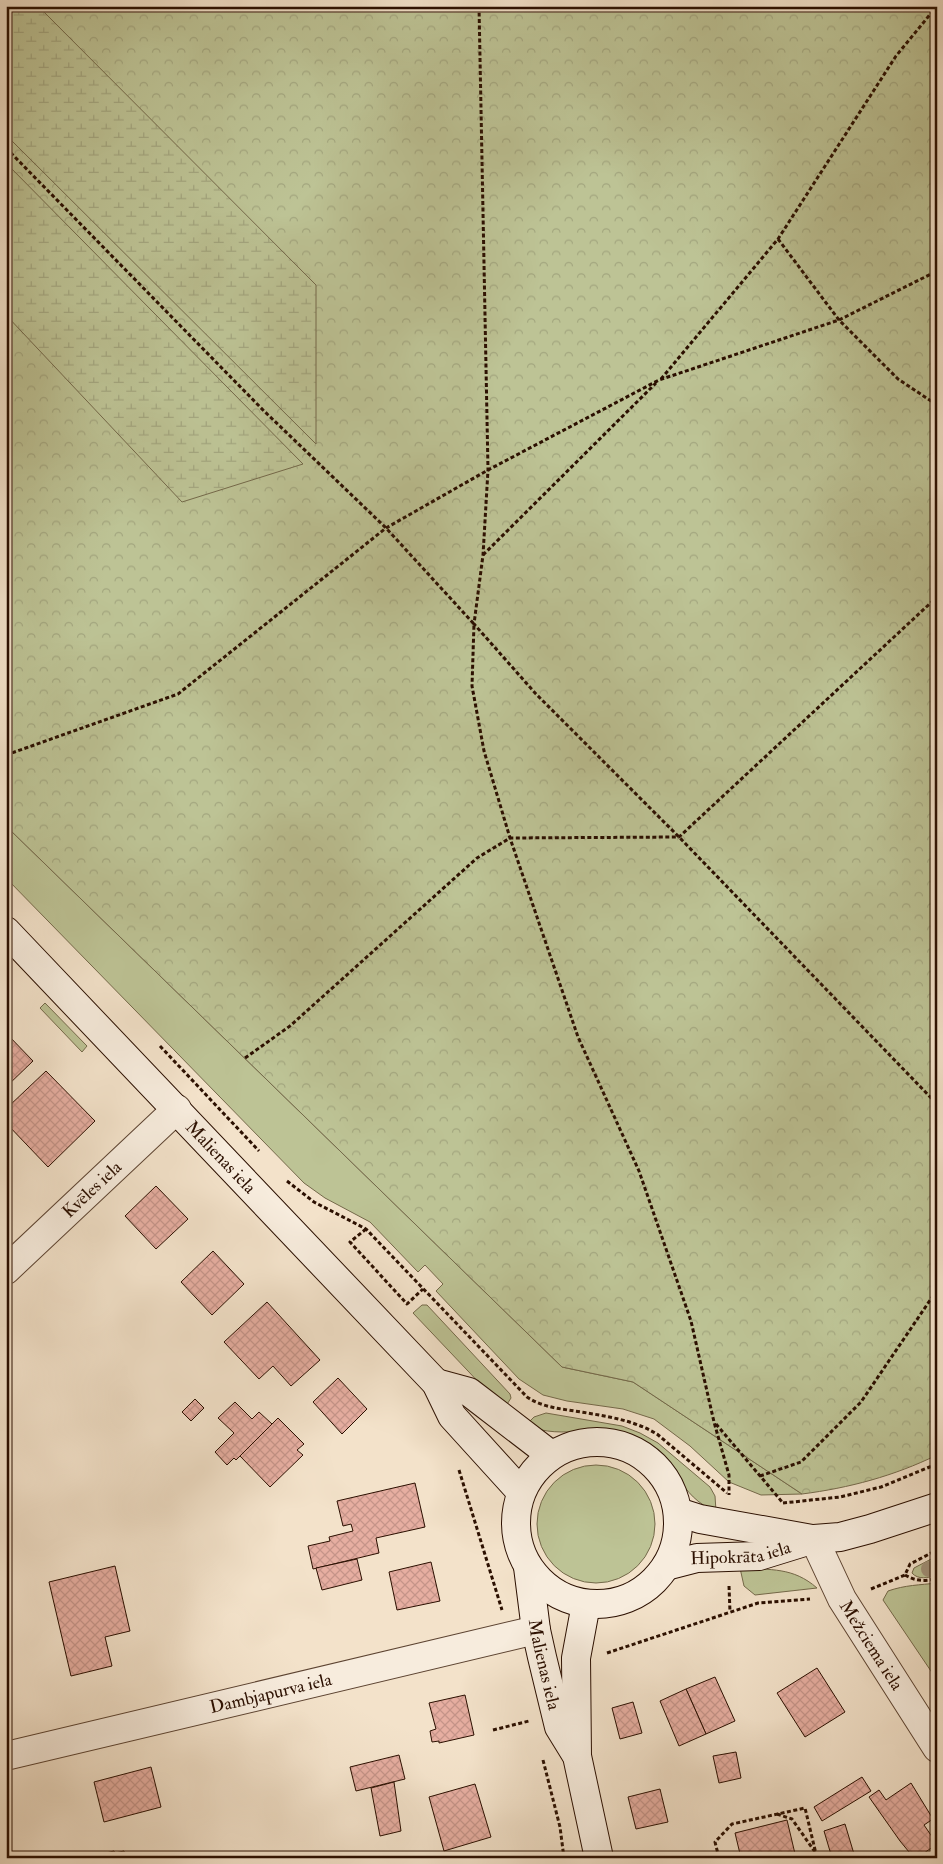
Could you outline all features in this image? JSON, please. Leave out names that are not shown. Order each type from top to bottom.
[{"type":"street","name":"Malienas iela","points":[[6,931],[436,1383],[452,1416],[521,1492]]},
{"type":"street","name":"Kvēles iela","points":[[6,1270],[177,1109]]},
{"type":"street","points":[[436,1383],[469,1392],[551,1455]]},
{"type":"street","points":[[604,1441],[622,1445],[638,1452],[653,1463],[665,1477],[673,1494],[678,1512],[677,1540],[666,1566],[648,1587],[634,1596],[602,1604],[586,1604],[563,1597],[544,1585],[528,1567],[520,1549],[516,1530],[516,1511],[521,1492],[533,1472],[551,1455],[567,1447],[585,1442],[604,1441]]},
{"type":"street","name":"Hipokrāta iela","points":[[666,1566],[696,1558],[759,1556],[814,1539],[870,1530],[937,1507]]},
{"type":"street","name":"Hipokrāta iela","points":[[678,1512],[700,1519],[814,1539]]},
{"type":"street","name":"Mežciema iela","points":[[814,1539],[842,1599],[937,1748]]},
{"type":"street","name":"Malienas iela","points":[[528,1567],[511,1637],[559,1727],[577,1756]]},
{"type":"street","name":"Malienas iela","points":[[586,1604],[576,1658],[577,1756],[599,1858]]},
{"type":"street","name":"Dambjapurva iela","points":[[6,1756],[511,1637]]},
{"type":"path","points":[[479,6],[488,470],[483,556],[474,624],[472,686],[484,751],[510,838],[578,1038],[639,1171],[692,1321],[714,1422],[729,1475],[729,1495]]},
{"type":"path","points":[[483,556],[659,380],[778,240],[896,56],[937,6]]},
{"type":"path","points":[[6,148],[264,411],[386,528],[536,694],[679,837],[937,1104]]},
{"type":"path","points":[[778,240],[839,320],[898,379],[937,405]]},
{"type":"path","points":[[6,755],[178,694],[386,528],[488,470],[659,380],[839,320],[937,271]]},
{"type":"path","points":[[245,1058],[290,1026],[477,858],[510,838],[679,837],[937,597]]},
{"type":"path","points":[[154,1041],[260,1152]]},
{"type":"path","points":[[286,1180],[314,1202],[366,1229],[527,1397],[550,1407],[624,1420],[644,1426],[657,1434],[729,1495],[739,1498]]},
{"type":"path","points":[[366,1229],[350,1242],[407,1304],[423,1288]]},
{"type":"path","points":[[760,1476],[801,1462],[861,1402],[937,1290]]},
{"type":"path","points":[[714,1422],[783,1502]]},
{"type":"path","points":[[774,1503],[840,1497],[873,1489],[937,1464]]},
{"type":"path","points":[[458,1466],[511,1637]]},
{"type":"path","points":[[576,1658],[588,1660],[758,1604],[806,1598],[827,1604],[905,1574],[910,1564],[937,1550]]},
{"type":"path","points":[[905,1574],[913,1580],[928,1581],[937,1578]]},
{"type":"path","points":[[493,1730],[534,1720]]},
{"type":"path","points":[[719,1858],[715,1842],[732,1824],[805,1808],[817,1856]]},
{"type":"path","points":[[775,1814],[792,1819],[817,1856]]},
{"type":"green space","points":[[6,6],[937,6],[937,1455],[871,1480],[802,1494],[633,1382],[562,1367],[6,826]]},
{"type":"green space","points":[[6,6],[38,6],[316,285],[316,444],[6,135]]},
{"type":"green space","points":[[6,163],[303,464],[182,502],[6,315]]},
{"type":"green space","points":[[6,826],[562,1367],[633,1382],[802,1494],[761,1495],[729,1482],[690,1446],[654,1419],[623,1409],[567,1401],[543,1395],[519,1379],[436,1291],[443,1284],[425,1265],[418,1272],[370,1222],[325,1198],[304,1183],[6,878]]},
{"type":"green space","points":[[45,1003],[87,1046],[82,1052],[40,1008]]},
{"type":"green space","points":[[422,1305],[427,1305],[510,1394],[511,1398],[504,1409],[413,1313]]},
{"type":"green space","points":[[546,1413],[622,1426],[658,1443],[710,1487],[715,1496],[716,1511],[703,1505],[693,1497],[661,1456],[638,1439],[610,1431],[554,1432],[526,1425],[534,1417]]},
{"type":"green space","points":[[596,1465],[619,1469],[638,1482],[651,1501],[655,1524],[651,1547],[638,1566],[619,1579],[596,1583],[573,1579],[554,1566],[541,1547],[537,1524],[541,1501],[554,1482],[573,1469]]},
{"type":"green space","points":[[937,1556],[937,1575],[920,1578],[912,1573],[914,1568]]},
{"type":"green space","points":[[740,1568],[790,1573],[808,1581],[817,1588],[755,1595],[744,1586]]},
{"type":"green space","points":[[937,1583],[937,1680],[883,1600],[888,1591],[894,1589]]},
{"type":"building","points":[[6,1033],[33,1061],[6,1087]]},
{"type":"building","points":[[46,1071],[95,1121],[48,1167],[6,1123],[6,1105],[8,1107]]},
{"type":"building","points":[[156,1186],[188,1219],[156,1249],[125,1216]]},
{"type":"building","points":[[213,1251],[244,1284],[212,1315],[181,1282]]},
{"type":"building","points":[[267,1302],[320,1360],[291,1386],[273,1366],[259,1379],[224,1342]]},
{"type":"building","points":[[338,1378],[367,1409],[342,1434],[313,1402]]},
{"type":"building","points":[[195,1399],[204,1408],[191,1421],[182,1412]]},
{"type":"building","points":[[235,1402],[252,1419],[259,1412],[272,1424],[236,1460],[234,1458],[227,1465],[215,1452],[234,1433],[218,1418]]},
{"type":"building","points":[[278,1418],[304,1444],[297,1450],[303,1455],[270,1487],[240,1456]]},
{"type":"building","points":[[415,1483],[425,1527],[376,1538],[379,1553],[313,1569],[308,1546],[330,1541],[329,1537],[353,1531],[351,1524],[343,1526],[337,1501]]},
{"type":"building","points":[[357,1559],[362,1580],[322,1590],[316,1568]]},
{"type":"building","points":[[431,1562],[440,1601],[397,1610],[389,1572]]},
{"type":"building","points":[[115,1566],[130,1631],[105,1637],[112,1666],[71,1676],[49,1582]]},
{"type":"building","points":[[817,1668],[845,1712],[805,1737],[777,1693]]},
{"type":"building","points":[[715,1677],[735,1721],[706,1734],[686,1689]]},
{"type":"building","points":[[686,1689],[706,1734],[679,1746],[660,1701]]},
{"type":"building","points":[[465,1695],[474,1735],[439,1743],[439,1741],[432,1742],[430,1731],[436,1729],[429,1703]]},
{"type":"building","points":[[633,1702],[642,1733],[620,1739],[612,1708]]},
{"type":"building","points":[[736,1752],[741,1778],[719,1783],[713,1756]]},
{"type":"building","points":[[399,1755],[405,1779],[356,1791],[350,1767]]},
{"type":"building","points":[[151,1767],[161,1807],[104,1822],[94,1782]]},
{"type":"building","points":[[862,1777],[871,1791],[822,1821],[814,1807]]},
{"type":"building","points":[[394,1782],[401,1831],[380,1836],[371,1788]]},
{"type":"building","points":[[911,1783],[933,1819],[924,1825],[937,1844],[917,1858],[914,1858],[900,1841],[869,1797],[879,1790],[886,1800]]},
{"type":"building","points":[[475,1784],[491,1837],[444,1851],[429,1797]]},
{"type":"building","points":[[660,1789],[668,1822],[636,1829],[628,1797]]},
{"type":"building","points":[[787,1820],[796,1858],[741,1858],[735,1833]]},
{"type":"building","points":[[845,1824],[854,1854],[832,1858],[824,1831]]},
{"type":"building","points":[[114,1851],[115,1853],[124,1851],[126,1858],[86,1858]]}]
